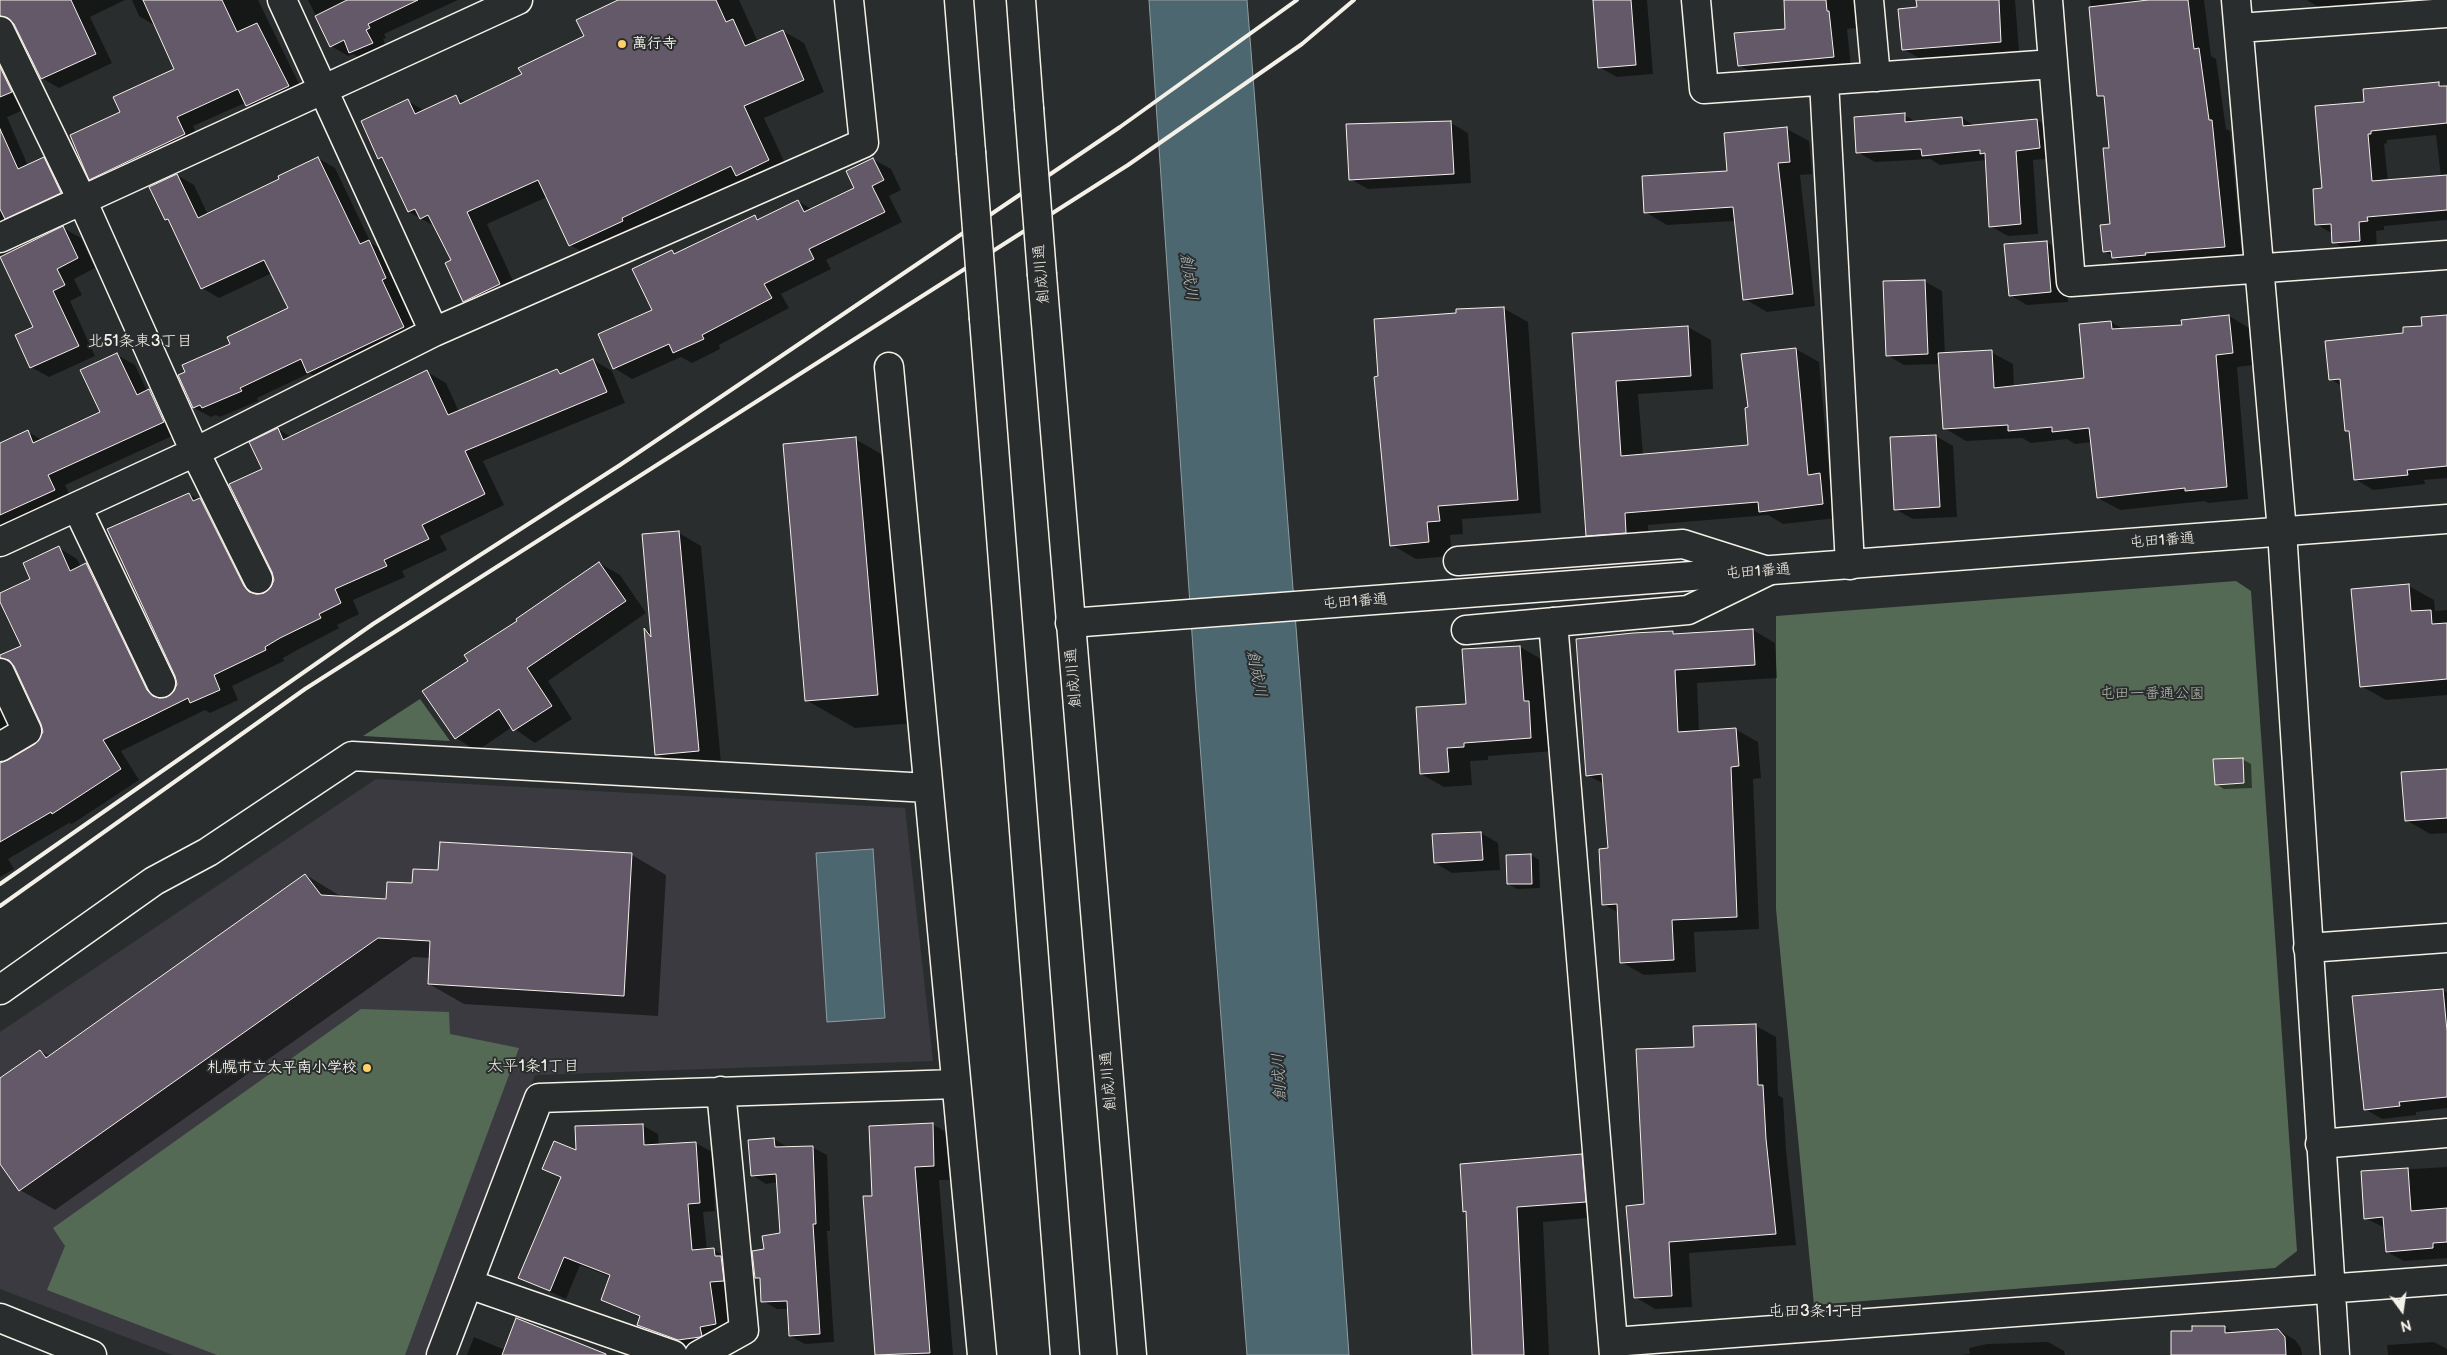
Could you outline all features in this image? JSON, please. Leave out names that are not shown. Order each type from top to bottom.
[{"type":"main road","points":[[282,0],[434,332]]},
{"type":"main road","points":[[0,238],[518,0]]},
{"type":"main road","points":[[0,542],[195,452],[434,332],[864,143],[849,0]]},
{"type":"main road","points":[[959,0],[1065,1355]]},
{"type":"main road","name":"創成川通","points":[[1021,0],[1070,623],[1132,1355]]},
{"type":"main road","points":[[1696,0],[1704,89],[2053,64]]},
{"type":"main road","points":[[1869,0],[1876,78]]},
{"type":"main road","points":[[2048,0],[2071,282],[2447,255]]},
{"type":"main road","points":[[2236,0],[2282,531],[2335,1355]]},
{"type":"main road","points":[[2239,28],[2447,13]]},
{"type":"main road","points":[[0,31],[82,200],[195,452],[258,579]]},
{"type":"main road","points":[[1824,81],[1850,565]]},
{"type":"main road","points":[[889,367],[982,1355]]},
{"type":"main road","points":[[77,507],[161,683]]},
{"type":"main road","name":"屯田1番通","points":[[1070,623],[2447,519]]},
{"type":"main road","points":[[1458,561],[1683,544],[1768,571]]},
{"type":"main road","points":[[1466,630],[1688,610],[1768,571]]},
{"type":"main road","points":[[1553,622],[1614,1348],[2447,1280]]},
{"type":"main road","points":[[0,673],[27,731],[0,747]]},
{"type":"main road","points":[[0,990],[154,881],[208,852],[352,756],[928,788]]},
{"type":"main road","points":[[2308,948],[2447,938]]},
{"type":"main road","points":[[441,1355],[539,1098],[956,1084]]},
{"type":"main road","points":[[699,1355],[744,1330],[721,1092]]},
{"type":"main road","points":[[2320,1144],[2447,1133]]},
{"type":"main road","points":[[469,1284],[673,1355]]},
{"type":"main road","points":[[0,1318],[92,1355]]},
{"type":"shaded area","name":"札幌市立太平南小学校","points":[[376,779],[905,808],[933,1061],[535,1075],[429,1355],[173,1355],[0,1289],[0,1032]]},
{"type":"green space","name":"屯田一番通公園","points":[[2236,581],[2251,591],[2297,1251],[2275,1268],[1814,1305],[1776,909],[1776,616]]},
{"type":"green space","points":[[420,699],[450,741],[363,736]]},
{"type":"green space","points":[[361,1009],[449,1012],[450,1034],[519,1048],[405,1355],[217,1355],[47,1290],[65,1246],[53,1228]]},
{"type":"water","name":"創成川","points":[[1149,0],[1247,0],[1301,691],[1349,1355],[1247,1355],[1196,693]]},
{"type":"water","points":[[873,849],[885,1018],[827,1022],[816,853]]},
{"type":"building","points":[[0,0],[71,0],[96,54],[41,79],[14,24],[8,18],[0,16]]},
{"type":"building","points":[[143,0],[222,0],[237,32],[257,23],[289,86],[246,106],[238,89],[177,117],[185,134],[89,180],[70,135],[120,112],[113,97],[174,69]]},
{"type":"building","points":[[347,0],[418,0],[368,24],[370,28],[366,30],[373,43],[349,53],[344,40],[330,47],[315,16]]},
{"type":"building","points":[[618,0],[716,0],[726,22],[733,19],[745,46],[783,30],[804,80],[744,106],[769,160],[736,176],[731,166],[622,218],[623,221],[569,246],[538,180],[467,212],[500,284],[463,302],[445,263],[451,260],[428,215],[420,219],[415,209],[408,212],[382,157],[378,159],[361,121],[408,99],[415,114],[456,95],[460,104],[522,74],[518,68],[584,36],[576,20]]},
{"type":"building","points":[[1593,0],[1631,0],[1636,65],[1598,68]]},
{"type":"building","points":[[1784,0],[1826,0],[1834,57],[1738,66],[1734,33],[1785,29]]},
{"type":"building","points":[[1916,0],[1999,0],[2001,42],[1902,50],[1898,9],[1917,7]]},
{"type":"building","points":[[2148,0],[2188,0],[2194,49],[2199,48],[2209,120],[2212,120],[2225,247],[2145,253],[2146,255],[2112,258],[2111,251],[2103,252],[2100,225],[2110,224],[2103,148],[2109,148],[2104,96],[2097,96],[2089,7]]},
{"type":"building","points":[[0,67],[12,92],[0,97]]},
{"type":"building","points":[[2439,82],[2439,86],[2447,86],[2447,123],[2371,131],[2371,134],[2368,134],[2372,181],[2447,175],[2447,210],[2367,217],[2368,221],[2359,222],[2360,241],[2332,243],[2331,224],[2315,225],[2313,189],[2322,188],[2315,106],[2364,102],[2363,89]]},
{"type":"building","points":[[1905,113],[1905,122],[1962,117],[1963,126],[2037,119],[2040,148],[2016,151],[2021,224],[1989,227],[1985,153],[1980,154],[1980,150],[1922,156],[1921,149],[1856,153],[1854,117]]},
{"type":"building","points":[[1451,121],[1454,174],[1349,180],[1346,124]]},
{"type":"building","points":[[1787,127],[1790,162],[1778,163],[1793,294],[1743,300],[1733,207],[1644,213],[1642,176],[1727,171],[1724,133]]},
{"type":"building","points":[[0,129],[18,169],[44,157],[61,193],[5,219],[0,209]]},
{"type":"building","points":[[318,157],[360,244],[369,240],[386,278],[382,280],[404,327],[307,373],[301,359],[240,388],[242,391],[202,408],[200,405],[193,408],[178,375],[185,372],[182,365],[230,344],[227,337],[288,308],[264,260],[201,289],[168,219],[165,220],[149,187],[177,174],[198,218],[279,179],[278,176]]},
{"type":"building","points":[[873,158],[884,180],[872,186],[885,212],[809,249],[814,259],[764,284],[772,298],[702,335],[704,339],[673,353],[669,344],[613,369],[598,334],[652,310],[632,269],[672,250],[674,254],[755,215],[757,220],[798,200],[804,212],[854,188],[846,171]]},
{"type":"building","points":[[63,226],[78,258],[57,269],[65,285],[53,291],[79,346],[30,368],[15,335],[33,327],[0,257]]},
{"type":"building","points":[[2047,241],[2051,292],[2009,296],[2004,244]]},
{"type":"building","points":[[1925,280],[1928,354],[1886,356],[1883,281]]},
{"type":"building","points":[[1504,307],[1518,500],[1438,506],[1440,521],[1427,522],[1429,542],[1390,546],[1374,377],[1378,376],[1374,319],[1456,313],[1456,309]]},
{"type":"building","points":[[2229,315],[2233,353],[2216,355],[2227,487],[2185,491],[2185,488],[2097,498],[2089,428],[2052,432],[2052,427],[2008,431],[2008,425],[1943,429],[1938,353],[1992,350],[1994,388],[2084,378],[2079,324],[2111,321],[2112,329],[2182,325],[2181,320]]},
{"type":"building","points":[[2447,315],[2447,466],[2407,470],[2408,475],[2354,480],[2349,431],[2345,431],[2340,379],[2329,380],[2325,341],[2403,333],[2403,327],[2422,326],[2421,317]]},
{"type":"building","points":[[1688,326],[1691,376],[1616,381],[1621,456],[1748,445],[1745,408],[1748,407],[1741,354],[1796,348],[1808,475],[1820,473],[1823,504],[1759,512],[1758,502],[1625,513],[1626,533],[1586,536],[1572,333]]},
{"type":"building","points":[[117,353],[137,395],[149,389],[164,422],[48,475],[55,490],[0,515],[0,443],[28,430],[33,443],[100,412],[80,370]]},
{"type":"building","points":[[593,359],[607,392],[465,451],[485,494],[422,525],[429,539],[384,560],[387,566],[335,589],[341,603],[319,614],[321,618],[280,638],[265,647],[266,650],[214,675],[220,690],[190,703],[188,698],[103,740],[121,769],[52,814],[51,812],[0,842],[0,763],[35,744],[43,732],[14,666],[9,660],[0,658],[0,655],[21,646],[0,602],[0,593],[30,579],[23,563],[59,546],[70,571],[86,563],[147,690],[153,696],[159,698],[167,697],[174,691],[177,684],[175,676],[107,529],[189,493],[193,501],[200,498],[244,586],[249,592],[264,593],[271,587],[274,580],[272,572],[229,484],[262,469],[249,442],[278,428],[283,440],[427,370],[448,415],[557,369],[560,374]]},
{"type":"building","points":[[1936,435],[1940,507],[1894,510],[1890,437]]},
{"type":"building","points":[[856,437],[878,695],[805,701],[783,444]]},
{"type":"building","points":[[679,531],[699,751],[655,755],[644,628],[651,637],[642,534]]},
{"type":"building","points":[[599,562],[626,601],[527,668],[552,706],[513,731],[499,709],[455,739],[422,691],[468,661],[464,655],[517,621],[516,619]]},
{"type":"building","points":[[2409,584],[2411,611],[2431,610],[2432,624],[2447,623],[2447,679],[2360,687],[2351,589]]},
{"type":"building","points":[[1753,629],[1755,665],[1675,670],[1678,732],[1736,728],[1739,766],[1731,767],[1737,917],[1672,920],[1674,960],[1620,963],[1617,904],[1602,905],[1599,849],[1608,848],[1602,774],[1586,776],[1576,639],[1633,633],[1673,631],[1673,634]]},
{"type":"building","points":[[1520,646],[1524,701],[1529,701],[1531,738],[1464,743],[1464,747],[1447,748],[1449,772],[1420,774],[1416,707],[1466,704],[1462,649]]},
{"type":"building","points":[[2243,758],[2244,783],[2215,785],[2213,759]]},
{"type":"building","points":[[2447,769],[2447,818],[2405,821],[2401,772]]},
{"type":"building","points":[[1481,832],[1483,860],[1434,863],[1432,834]]},
{"type":"building","points":[[440,842],[632,853],[624,996],[428,984],[430,941],[378,938],[19,1191],[0,1164],[0,1078],[40,1050],[46,1058],[305,874],[321,895],[386,899],[387,882],[412,883],[413,869],[438,870]]},
{"type":"building","points":[[1531,854],[1532,884],[1507,884],[1506,855]]},
{"type":"building","points":[[2443,989],[2447,1031],[2447,1097],[2399,1102],[2400,1106],[2364,1110],[2352,996]]},
{"type":"building","points":[[1756,1024],[1758,1085],[1763,1085],[1766,1139],[1776,1234],[1669,1242],[1672,1296],[1634,1298],[1626,1206],[1644,1204],[1636,1049],[1694,1047],[1693,1026]]},
{"type":"building","points":[[933,1123],[934,1166],[915,1167],[930,1353],[875,1355],[863,1196],[872,1196],[869,1126]]},
{"type":"building","points":[[643,1124],[644,1145],[696,1142],[700,1203],[688,1204],[692,1250],[714,1248],[715,1256],[721,1256],[724,1281],[710,1282],[716,1324],[700,1327],[702,1336],[700,1337],[678,1340],[637,1325],[640,1316],[601,1300],[610,1275],[564,1257],[550,1291],[518,1278],[561,1177],[542,1169],[554,1141],[576,1150],[575,1126]]},
{"type":"building","points":[[774,1138],[775,1147],[813,1146],[816,1224],[813,1224],[820,1334],[789,1336],[787,1301],[761,1302],[760,1278],[755,1278],[752,1251],[764,1249],[762,1236],[780,1233],[776,1174],[751,1176],[748,1140]]},
{"type":"building","points":[[1582,1154],[1586,1202],[1517,1207],[1524,1355],[1472,1355],[1466,1211],[1463,1212],[1460,1164]]},
{"type":"building","points":[[2408,1168],[2411,1211],[2447,1208],[2447,1242],[2433,1243],[2433,1248],[2386,1252],[2383,1217],[2364,1219],[2361,1171]]},
{"type":"building","points":[[516,1318],[606,1354],[606,1355],[502,1355]]},
{"type":"building","points":[[2192,1326],[2225,1326],[2225,1333],[2278,1329],[2285,1337],[2286,1355],[2171,1355],[2171,1331],[2192,1331]]},
{"type":"railway","points":[[0,884],[373,624],[620,465],[1120,127],[1297,0]]},
{"type":"railway","points":[[0,906],[305,689],[1128,165],[1302,44],[1354,0]]},
{"type":"place","name":"萬行寺","points":[[622,44]]},
{"type":"place","name":"札幌市立太平南小学校","points":[[367,1068]]},
{"type":"district","name":"北51条東3丁目","points":[[140,342]]},
{"type":"district","name":"太平1条1丁目","points":[[533,1067]]},
{"type":"district","name":"屯田3条1丁目","points":[[1816,1312]]}]
